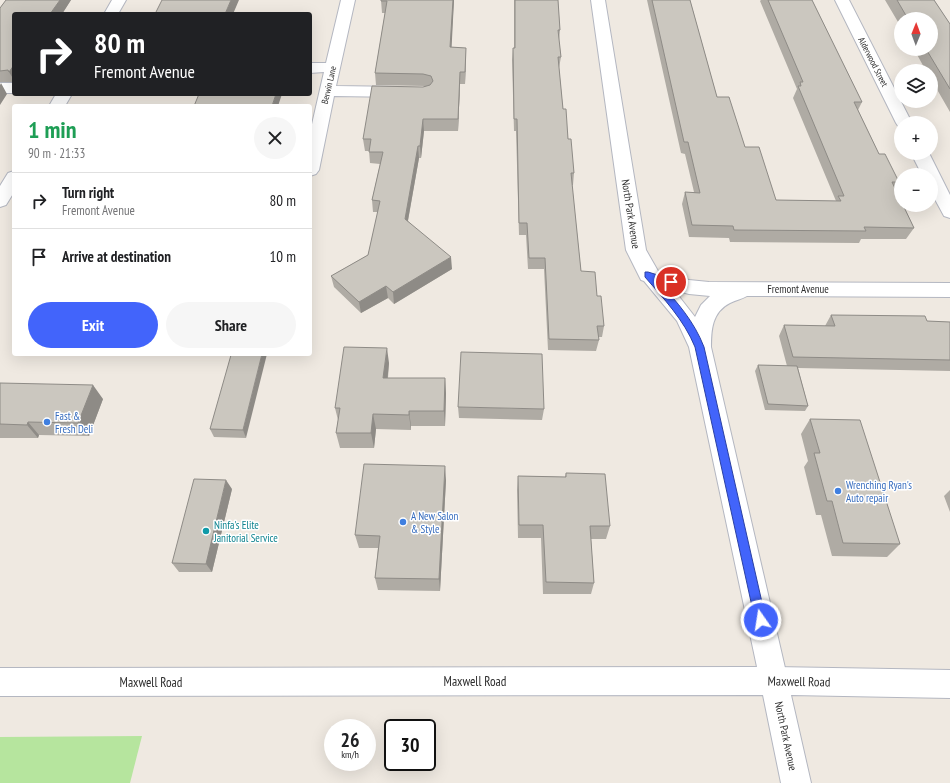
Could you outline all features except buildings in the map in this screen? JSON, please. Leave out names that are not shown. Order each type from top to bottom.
[{"type":"street","points":[[112,12],[119,0]]},
{"type":"street","name":"Berwin Lane","points":[[312,161],[348,0]]},
{"type":"street","name":"North Park Avenue","points":[[598,0],[636,250],[648,274],[683,315],[694,332],[700,347],[796,783]]},
{"type":"street","name":"Alderwood Street","points":[[842,0],[900,116]]},
{"type":"street","points":[[312,68],[333,67]]},
{"type":"street","points":[[0,88],[12,88]]},
{"type":"street","points":[[328,91],[417,92]]},
{"type":"street","points":[[0,201],[12,180]]},
{"type":"street","points":[[938,189],[950,212]]},
{"type":"street","name":"Fremont Avenue","points":[[648,274],[689,287],[709,289],[950,290]]},
{"type":"street","points":[[700,347],[700,331],[704,317],[709,308],[720,298],[730,294],[762,289]]},
{"type":"street","name":"Maxwell Road","points":[[0,682],[774,681],[950,684]]},
{"type":"green space","points":[[142,736],[130,783],[0,783],[0,737]]},
{"type":"place","name":"Fast & Fresh Deli","points":[[47,422]]},
{"type":"place","name":"Wrenching Ryan's Auto repair","points":[[838,491]]},
{"type":"place","name":"A New Salon & Style","points":[[403,522]]},
{"type":"place","name":"Ninfa's Elite Janitorial Service","points":[[206,531]]},
{"type":"route","points":[[671,282],[648,274],[683,315],[694,332],[700,347],[761,620]]}]
